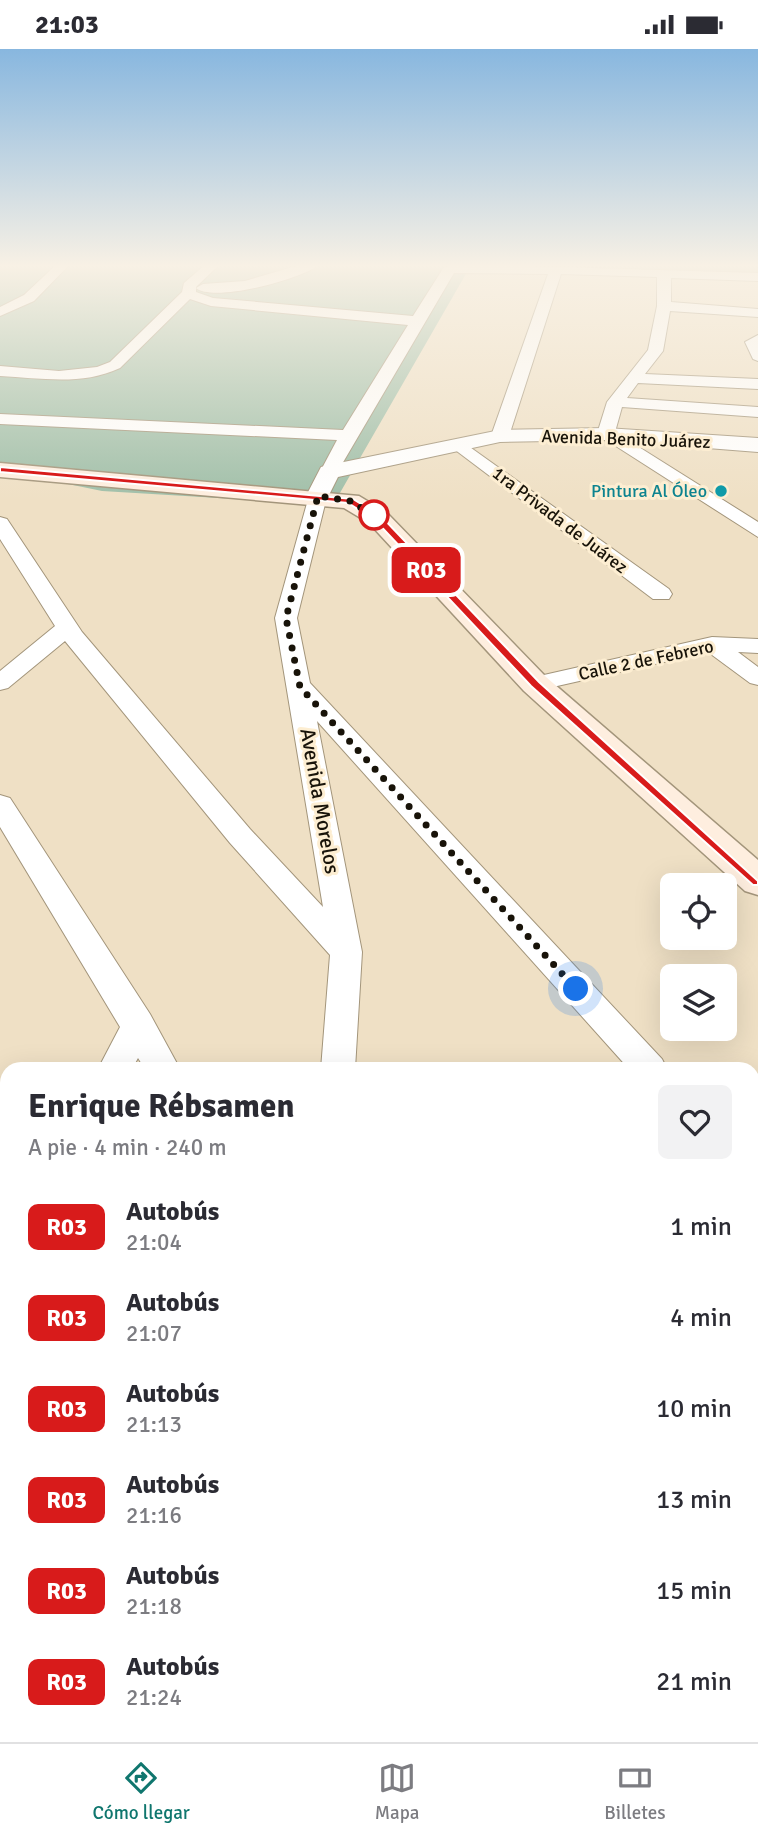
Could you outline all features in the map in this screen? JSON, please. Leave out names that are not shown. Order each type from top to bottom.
[{"type":"main road","points":[[0,470],[323,484],[378,518],[535,684],[758,881]]},
{"type":"street","points":[[0,371],[80,375],[102,373],[115,365],[137,343]]},
{"type":"street","name":"Avenida Morelos","points":[[338,1062],[346,953],[286,618],[323,484],[348,435],[403,343]]},
{"type":"street","points":[[499,436],[531,343]]},
{"type":"street","points":[[657,343],[655,351],[615,402],[606,434],[758,531]]},
{"type":"street","points":[[632,378],[758,384]]},
{"type":"street","points":[[615,402],[758,412]]},
{"type":"street","points":[[0,419],[348,435]]},
{"type":"street","name":"Avenida Benito Juárez","points":[[323,484],[499,436],[606,434],[755,446]]},
{"type":"street","name":"1ra Privada de Juárez","points":[[460,445],[661,594]]},
{"type":"street","points":[[0,523],[68,627],[240,836],[346,953]]},
{"type":"street","points":[[0,683],[68,627]]},
{"type":"street","points":[[712,644],[758,678]]},
{"type":"street","name":"Calle 2 de Febrero","points":[[535,684],[712,644],[758,646]]},
{"type":"street","points":[[300,687],[644,1062]]},
{"type":"street","points":[[0,804],[159,1062]]},
{"type":"street","points":[[119,1062],[138,1024]]},
{"type":"green space","points":[[0,343],[426,343],[333,505],[102,491],[0,470]]},
{"type":"bus line","name":"R03","points":[[0,470],[318,496],[350,501],[378,518],[535,684],[758,881]]},
{"type":"place","name":"Pintura Al Óleo","points":[[721,491]]},
{"type":"route","points":[[374,515],[378,518],[350,501],[318,496],[286,618],[300,687],[576,989]]}]
